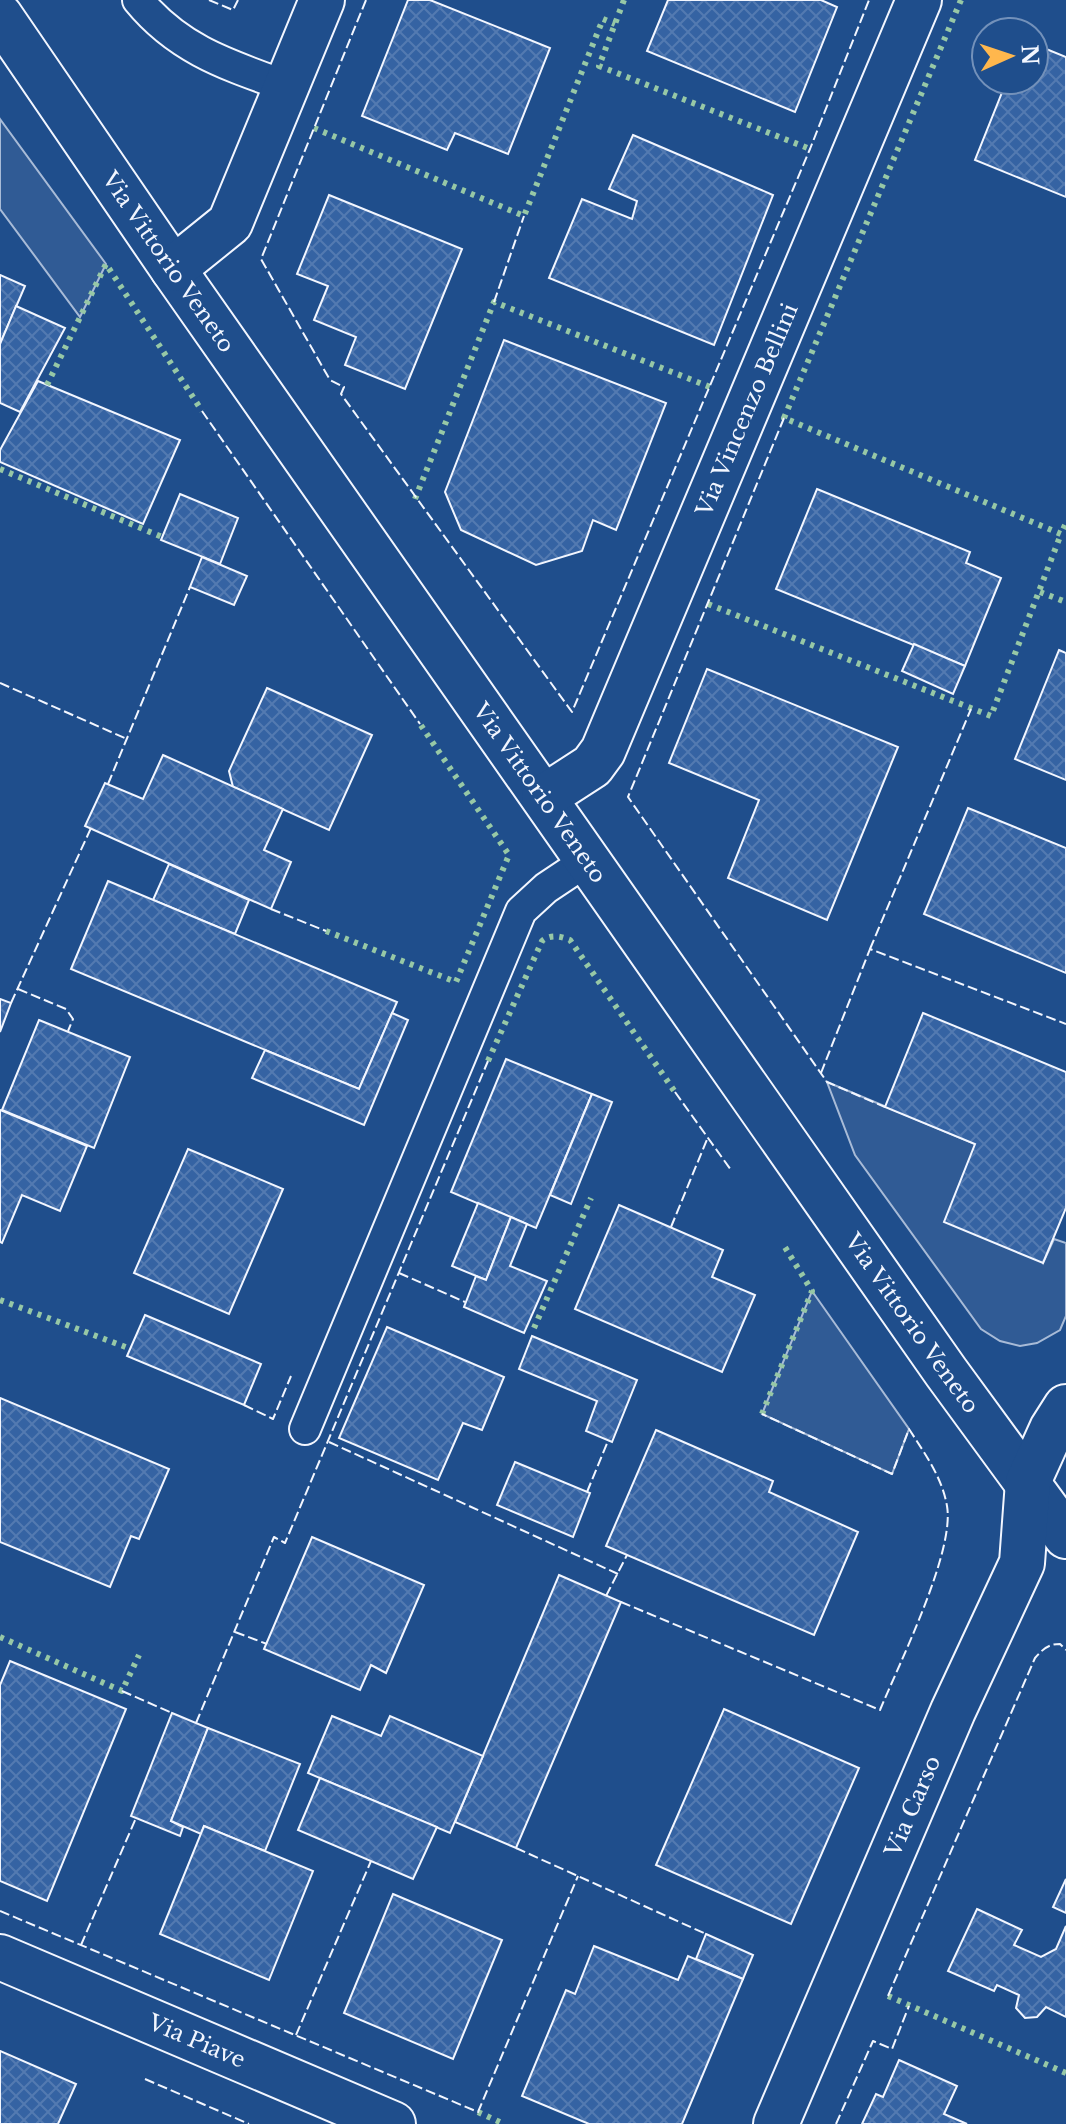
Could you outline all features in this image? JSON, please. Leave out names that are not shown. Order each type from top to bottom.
[{"type":"street","points":[[173,269],[230,223],[322,0]]},
{"type":"street","name":"Via Vincenzo Bellini","points":[[544,797],[592,766],[603,751],[919,0]]},
{"type":"street","name":"Via Vittorio Veneto","points":[[7,33],[946,1372],[1066,1536]]},
{"type":"street","points":[[1028,1482],[1052,1429],[1066,1407]]},
{"type":"street","name":"Via Carso","points":[[776,2124],[953,1711],[1022,1563],[1028,1482]]},
{"type":"street","name":"Via Piave","points":[[0,1957],[393,2124]]},
{"type":"lane","points":[[138,0],[177,39],[213,60],[286,86]]},
{"type":"lane","points":[[305,1429],[521,911],[546,888],[588,860]]},
{"type":"shaded area","points":[[0,119],[106,264],[80,317],[0,209]]},
{"type":"shaded area","points":[[827,1082],[975,1144],[1043,1263],[1054,1239],[1066,1243],[1066,1316],[1060,1330],[1037,1343],[1020,1346],[1000,1341],[981,1329],[855,1155]]},
{"type":"shaded area","points":[[812,1291],[909,1429],[892,1474],[762,1414]]},
{"type":"building","points":[[408,0],[430,0],[550,48],[508,154],[455,133],[447,150],[362,116]]},
{"type":"building","points":[[668,0],[821,0],[837,7],[795,112],[647,51]]},
{"type":"building","points":[[1050,50],[1066,57],[1066,197],[975,160],[1001,96],[1050,96]]},
{"type":"building","points":[[633,135],[773,195],[714,345],[549,278],[582,199],[632,219],[637,201],[609,189]]},
{"type":"building","points":[[329,195],[462,249],[405,389],[345,365],[356,337],[314,320],[328,286],[297,274]]},
{"type":"building","points":[[0,275],[25,286],[0,344]]},
{"type":"building","points":[[16,306],[65,328],[20,412],[0,403],[0,344]]},
{"type":"building","points":[[504,340],[666,403],[616,530],[593,520],[582,551],[536,565],[461,530],[445,492]]},
{"type":"building","points":[[38,381],[180,440],[143,524],[0,462],[0,450]]},
{"type":"building","points":[[817,489],[970,552],[966,563],[1001,578],[965,666],[776,589]]},
{"type":"building","points":[[180,494],[238,518],[220,564],[161,540]]},
{"type":"building","points":[[202,557],[247,576],[234,605],[190,587]]},
{"type":"building","points":[[914,644],[965,666],[953,694],[902,671]]},
{"type":"building","points":[[1059,650],[1066,653],[1066,780],[1015,759]]},
{"type":"building","points":[[707,669],[898,747],[827,920],[728,878],[759,800],[669,763]]},
{"type":"building","points":[[267,688],[372,735],[329,830],[233,787],[229,771]]},
{"type":"building","points":[[163,755],[283,809],[264,850],[291,862],[271,909],[85,826],[105,783],[143,799]]},
{"type":"building","points":[[968,808],[1066,848],[1066,973],[924,914]]},
{"type":"building","points":[[169,864],[249,900],[235,934],[153,900]]},
{"type":"building","points":[[108,881],[397,1002],[359,1089],[71,969]]},
{"type":"building","points":[[0,999],[11,1003],[0,1032]]},
{"type":"building","points":[[392,1013],[408,1020],[364,1125],[252,1078],[265,1050],[359,1089]]},
{"type":"building","points":[[923,1013],[1066,1072],[1066,1208],[1043,1263],[944,1222],[975,1144],[885,1107]]},
{"type":"building","points":[[39,1020],[130,1057],[94,1148],[2,1110]]},
{"type":"building","points":[[506,1059],[592,1094],[536,1228],[451,1192]]},
{"type":"building","points":[[592,1094],[612,1102],[571,1204],[550,1195]]},
{"type":"building","points":[[0,1110],[87,1146],[60,1211],[22,1195],[2,1243],[0,1242]]},
{"type":"building","points":[[188,1149],[283,1189],[229,1314],[134,1273]]},
{"type":"building","points":[[478,1203],[511,1217],[486,1280],[452,1266]]},
{"type":"building","points":[[619,1205],[723,1250],[712,1277],[755,1295],[722,1372],[575,1309]]},
{"type":"building","points":[[511,1217],[527,1224],[510,1266],[547,1281],[524,1333],[464,1307],[476,1276],[486,1280]]},
{"type":"building","points":[[145,1315],[261,1364],[244,1405],[127,1356]]},
{"type":"building","points":[[387,1327],[504,1377],[482,1430],[463,1423],[438,1480],[339,1438]]},
{"type":"building","points":[[532,1336],[637,1380],[612,1442],[586,1431],[597,1401],[519,1369]]},
{"type":"building","points":[[0,1398],[169,1469],[139,1539],[131,1536],[110,1587],[0,1542]]},
{"type":"building","points":[[656,1430],[773,1481],[769,1492],[858,1532],[814,1635],[606,1546]]},
{"type":"building","points":[[515,1462],[590,1493],[573,1537],[497,1505]]},
{"type":"building","points":[[312,1537],[424,1585],[386,1673],[371,1665],[360,1690],[264,1649]]},
{"type":"building","points":[[559,1575],[621,1602],[516,1848],[455,1822]]},
{"type":"building","points":[[10,1661],[126,1709],[47,1901],[0,1881],[0,1685]]},
{"type":"building","points":[[724,1709],[859,1768],[791,1924],[656,1865]]},
{"type":"building","points":[[172,1713],[208,1728],[171,1821],[183,1827],[180,1836],[131,1816]]},
{"type":"building","points":[[332,1716],[381,1736],[390,1716],[483,1756],[450,1833],[308,1773]]},
{"type":"building","points":[[208,1728],[300,1764],[265,1851],[204,1826],[201,1834],[171,1821]]},
{"type":"building","points":[[320,1778],[437,1827],[413,1879],[298,1830]]},
{"type":"building","points":[[204,1826],[313,1871],[269,1980],[160,1934]]},
{"type":"building","points":[[1066,1879],[1066,1913],[1053,1907]]},
{"type":"building","points":[[393,1894],[502,1940],[453,2059],[344,2013]]},
{"type":"building","points":[[977,1909],[1022,1930],[1014,1945],[1041,1957],[1056,1949],[1066,1926],[1066,2017],[1046,2007],[1037,2017],[1025,2018],[1016,2008],[1019,1995],[997,1985],[994,1991],[948,1971]]},
{"type":"building","points":[[706,1934],[753,1955],[743,1979],[696,1959]]},
{"type":"building","points":[[594,1946],[678,1980],[688,1956],[743,1979],[682,2124],[589,2124],[522,2096],[566,1990],[575,1994]]},
{"type":"building","points":[[0,2051],[76,2084],[58,2124],[0,2124]]},
{"type":"building","points":[[899,2060],[957,2086],[944,2114],[967,2124],[862,2124],[876,2094],[883,2097]]},
{"type":"hedge","points":[[624,0],[599,66],[810,149]]},
{"type":"hedge","points":[[961,0],[784,418],[1061,534],[1066,523]]},
{"type":"hedge","points":[[314,128],[524,216],[603,19],[615,24]]},
{"type":"hedge","points":[[47,385],[106,264],[202,411]]},
{"type":"hedge","points":[[415,499],[494,302],[710,387]]},
{"type":"hedge","points":[[0,469],[162,537]]},
{"type":"hedge","points":[[708,604],[991,716],[1061,534]]},
{"type":"hedge","points":[[1040,592],[1066,602]]},
{"type":"hedge","points":[[326,931],[456,982],[509,855],[420,724]]},
{"type":"hedge","points":[[488,1061],[542,941],[559,937],[570,940],[675,1092]]},
{"type":"hedge","points":[[534,1328],[591,1198]]},
{"type":"hedge","points":[[762,1414],[812,1291],[783,1244]]},
{"type":"hedge","points":[[0,1300],[131,1349]]},
{"type":"hedge","points":[[0,1637],[122,1691],[139,1655]]},
{"type":"hedge","points":[[888,1996],[1066,2073]]},
{"type":"hedge","points":[[478,2112],[504,2124]]},
{"type":"fence","points":[[209,0],[233,10],[238,0]]},
{"type":"fence","points":[[366,0],[261,259],[330,380],[344,387],[341,394],[572,712],[810,149],[869,0]]},
{"type":"fence","points":[[494,302],[524,216]]},
{"type":"fence","points":[[202,411],[420,724]]},
{"type":"fence","points":[[784,418],[628,797],[827,1082],[885,1107]]},
{"type":"fence","points":[[108,784],[190,587]]},
{"type":"fence","points":[[0,683],[127,739]]},
{"type":"fence","points":[[870,949],[971,709]]},
{"type":"fence","points":[[11,1003],[91,828]]},
{"type":"fence","points":[[271,909],[326,931]]},
{"type":"fence","points":[[821,1073],[870,949],[1066,1024]]},
{"type":"fence","points":[[18,989],[66,1009],[73,1019],[68,1031]]},
{"type":"fence","points":[[196,1723],[274,1537],[285,1543],[488,1061]]},
{"type":"fence","points":[[675,1092],[731,1170]]},
{"type":"fence","points":[[671,1227],[708,1137]]},
{"type":"fence","points":[[399,1273],[465,1302]]},
{"type":"fence","points":[[244,1405],[273,1419],[291,1376]]},
{"type":"fence","points":[[621,1602],[880,1710],[924,1608],[943,1551],[947,1506],[941,1485],[909,1429],[892,1474],[762,1414]]},
{"type":"fence","points":[[587,1492],[608,1441]]},
{"type":"fence","points":[[329,1442],[618,1574]]},
{"type":"fence","points":[[606,1596],[627,1555]]},
{"type":"fence","points":[[235,1632],[267,1644]]},
{"type":"fence","points":[[888,1996],[1035,1658],[1052,1645],[1060,1644],[1066,1650]]},
{"type":"fence","points":[[122,1691],[172,1713]]},
{"type":"fence","points":[[81,1945],[136,1818]]},
{"type":"fence","points":[[516,1848],[706,1934]]},
{"type":"fence","points":[[296,2035],[371,1861]]},
{"type":"fence","points":[[0,1911],[478,2112],[578,1876]]},
{"type":"fence","points":[[836,2124],[873,2041],[892,2049],[909,2006]]},
{"type":"fence","points":[[145,2079],[249,2124]]}]
